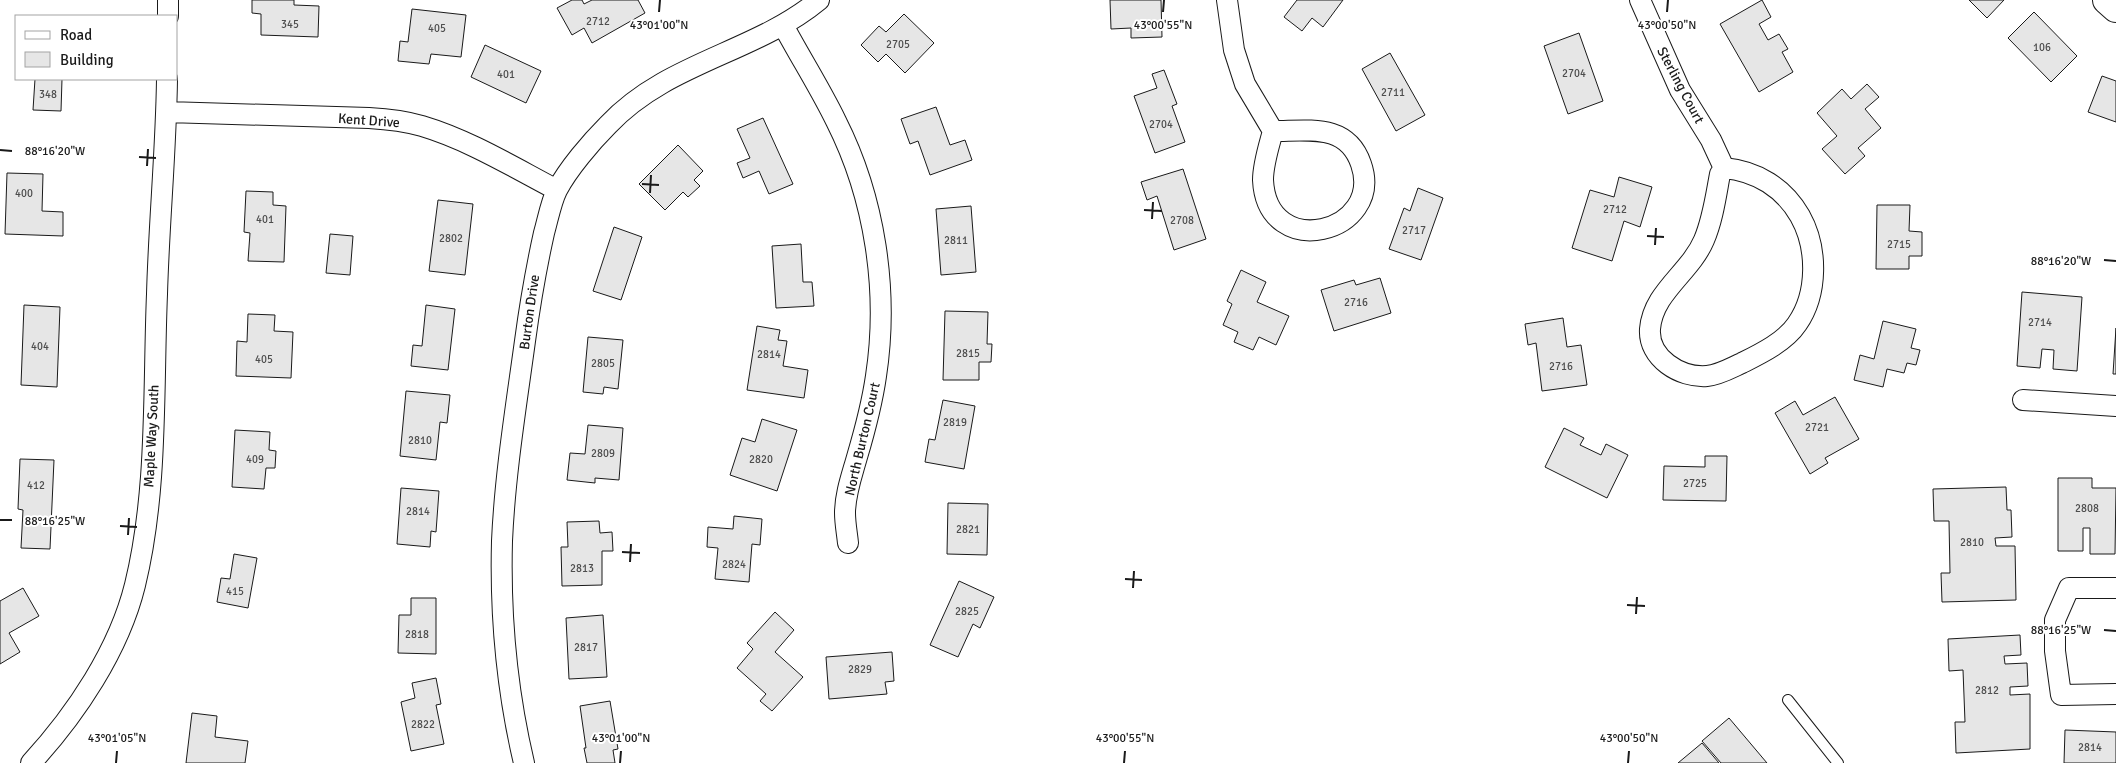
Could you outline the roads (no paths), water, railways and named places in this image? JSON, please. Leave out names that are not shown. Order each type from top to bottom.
[{"type":"street","points":[[168,0],[168,15]]},
{"type":"street","name":"Burton Drive","points":[[524,763],[510,684],[505,640],[502,590],[502,539],[512,439],[534,278],[547,220],[557,190],[587,148],[609,123],[639,98],[664,81],[783,25],[819,0]]},
{"type":"street","points":[[1227,0],[1234,50],[1245,84],[1274,131],[1267,154],[1263,179],[1267,202],[1276,216],[1289,226],[1306,232],[1338,225],[1349,216],[1358,204],[1363,187],[1363,170],[1352,145],[1338,135],[1324,131],[1274,131]]},
{"type":"street","name":"Sterling Court","points":[[1640,0],[1680,90],[1711,140],[1724,168]]},
{"type":"street","points":[[2107,0],[2116,8]]},
{"type":"street","name":"North Burton Court","points":[[783,25],[836,121],[848,148],[862,189],[876,250],[880,317],[876,374],[870,410],[850,482],[845,511],[848,543]]},
{"type":"street","name":"Maple Way South","points":[[31,763],[64,724],[92,682],[116,636],[134,586],[141,555],[152,456],[158,256],[167,112],[167,80]]},
{"type":"street","name":"Kent Drive","points":[[167,112],[369,118],[398,121],[438,132],[491,156],[557,190]]},
{"type":"street","points":[[1724,168],[1754,174],[1770,183],[1794,206],[1809,237],[1813,256],[1812,286],[1800,318],[1784,338],[1751,359],[1716,374],[1694,376],[1678,372],[1661,360],[1653,344],[1650,330],[1653,312],[1660,298],[1687,269],[1704,240],[1720,174],[1724,168]]},
{"type":"street","points":[[2022,400],[2116,406]]},
{"type":"street","points":[[2116,588],[2068,588],[2055,620],[2055,651],[2062,695],[2116,694]]},
{"type":"lane","points":[[1788,700],[1838,763]]}]
